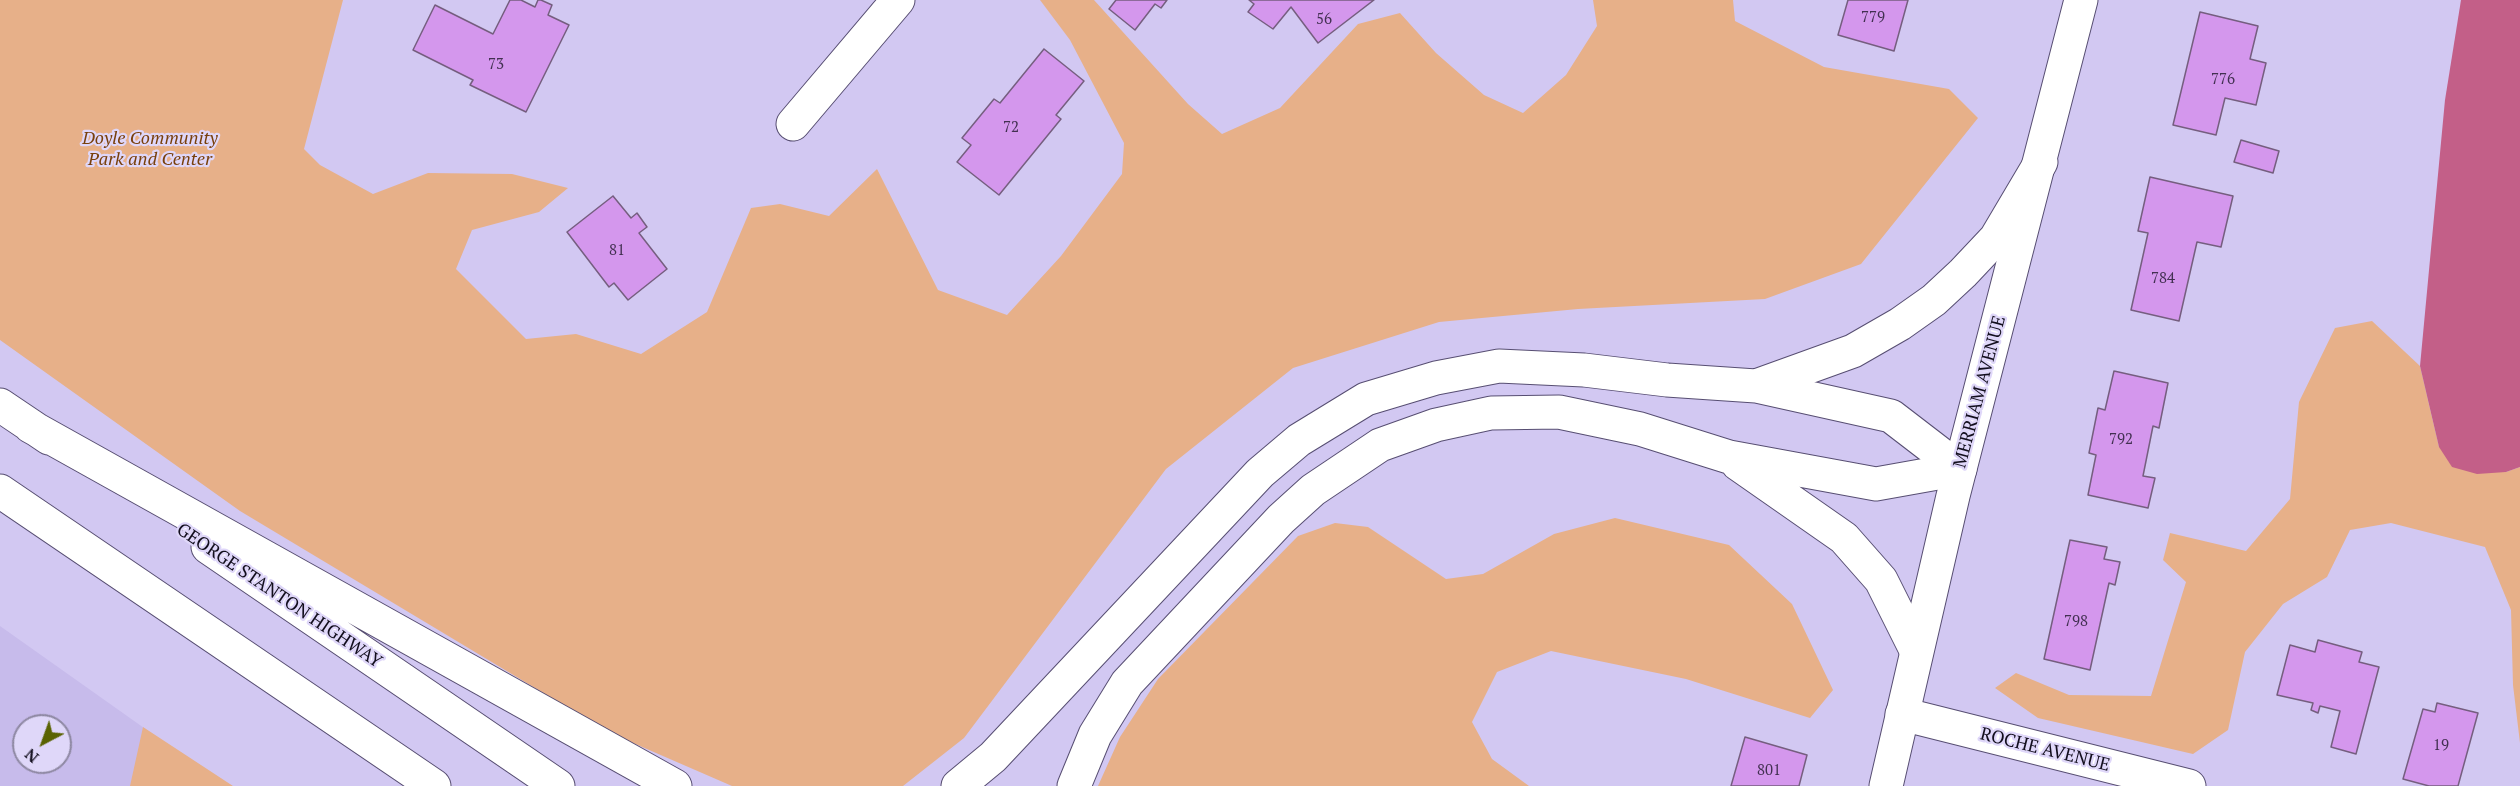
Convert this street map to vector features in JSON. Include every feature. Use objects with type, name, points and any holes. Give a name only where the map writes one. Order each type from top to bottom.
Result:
[{"type":"main road","points":[[793,124],[898,0]]},
{"type":"main road","name":"MERRIAM AVENUE","points":[[1886,786],[1960,470],[2081,0]]},
{"type":"main road","points":[[1756,386],[1852,351],[1900,324],[1934,300],[1996,238],[2041,162]]},
{"type":"main road","points":[[958,786],[993,757],[1260,473],[1299,440],[1366,399],[1436,378],[1499,366],[1584,370],[1667,380],[1756,386],[1891,416],[1960,470]]},
{"type":"main road","name":"GEORGE STANTON HIGHWAY","points":[[0,405],[558,786]]},
{"type":"main road","points":[[1074,786],[1095,735],[1127,683],[1281,519],[1313,490],[1380,445],[1436,425],[1491,413],[1559,412],[1640,429],[1729,458],[1876,484],[1960,470]]},
{"type":"main road","points":[[30,426],[675,786]]},
{"type":"main road","points":[[1729,458],[1844,538],[1881,580],[1917,650]]},
{"type":"main road","points":[[0,491],[434,786]]},
{"type":"main road","name":"ROCHE AVENUE","points":[[1902,714],[2189,786]]},
{"type":"shaded area","points":[[2461,0],[2520,0],[2520,467],[2506,472],[2477,474],[2452,467],[2439,447],[2420,366],[2445,100]]},
{"type":"shaded area","points":[[0,626],[226,786],[0,786]]},
{"type":"green space","name":"Doyle Community Park and Center","points":[[0,0],[343,0],[304,149],[320,165],[373,194],[428,173],[512,174],[568,188],[539,212],[472,230],[456,269],[526,339],[576,334],[641,354],[707,312],[751,208],[780,204],[829,216],[877,169],[938,290],[1007,315],[1061,256],[1122,174],[1124,143],[1070,40],[1040,0],[1094,0],[1188,104],[1222,134],[1280,108],[1358,24],[1400,13],[1436,53],[1484,95],[1523,113],[1566,75],[1597,26],[1593,0],[1733,0],[1735,21],[1824,67],[1949,89],[1978,118],[1861,264],[1765,299],[1578,309],[1439,322],[1293,368],[1166,469],[964,738],[903,786],[732,786],[610,733],[240,511],[0,340]]},
{"type":"green space","points":[[2372,321],[2420,366],[2439,447],[2506,472],[2520,467],[2520,743],[2513,685],[2511,610],[2485,547],[2391,523],[2350,530],[2327,577],[2283,604],[2245,652],[2228,730],[2193,754],[2038,718],[1995,688],[2016,673],[2069,695],[2151,696],[2186,582],[2163,560],[2170,533],[2246,551],[2290,499],[2299,402],[2335,328]]},
{"type":"green space","points":[[1615,518],[1729,545],[1792,604],[1833,690],[1810,718],[1686,679],[1551,651],[1497,672],[1472,722],[1492,759],[1529,786],[1098,786],[1120,737],[1158,679],[1298,536],[1335,523],[1368,527],[1446,579],[1483,574],[1554,534]]},
{"type":"green space","points":[[143,727],[233,786],[130,786]]},
{"type":"building","points":[[510,0],[521,0],[535,7],[538,0],[541,0],[552,5],[548,15],[569,25],[526,112],[470,85],[473,80],[413,50],[435,5],[493,34]]},
{"type":"building","points":[[1116,0],[1167,0],[1161,8],[1155,4],[1135,30],[1109,9]]},
{"type":"building","points":[[1249,0],[1374,0],[1318,43],[1291,7],[1273,29],[1248,12],[1254,4]]},
{"type":"building","points":[[1848,0],[1908,0],[1894,51],[1838,35]]},
{"type":"building","points":[[2200,12],[2258,26],[2250,59],[2266,63],[2256,105],[2225,98],[2216,135],[2173,125]]},
{"type":"building","points":[[1044,49],[1084,81],[1056,115],[1061,119],[999,195],[957,162],[971,145],[962,138],[994,99],[1000,103]]},
{"type":"building","points":[[2241,140],[2279,151],[2273,173],[2234,162]]},
{"type":"building","points":[[2150,177],[2233,196],[2221,247],[2197,242],[2179,321],[2131,310],[2148,233],[2138,231]]},
{"type":"building","points":[[613,196],[631,218],[637,213],[647,227],[639,233],[667,269],[628,300],[614,283],[609,287],[567,232]]},
{"type":"building","points":[[2114,371],[2168,383],[2159,428],[2153,426],[2143,476],[2155,478],[2148,508],[2088,495],[2096,455],[2089,453],[2098,408],[2105,410]]},
{"type":"building","points":[[2070,540],[2107,547],[2104,559],[2120,562],[2115,585],[2109,583],[2090,670],[2044,659]]},
{"type":"building","points":[[2318,640],[2362,652],[2359,662],[2379,667],[2356,754],[2331,747],[2340,711],[2320,706],[2318,713],[2311,710],[2313,703],[2277,695],[2290,645],[2315,652]]},
{"type":"building","points":[[2437,703],[2478,713],[2458,786],[2429,786],[2403,779],[2423,709],[2435,712]]},
{"type":"building","points":[[1745,737],[1807,755],[1799,786],[1731,786]]}]
